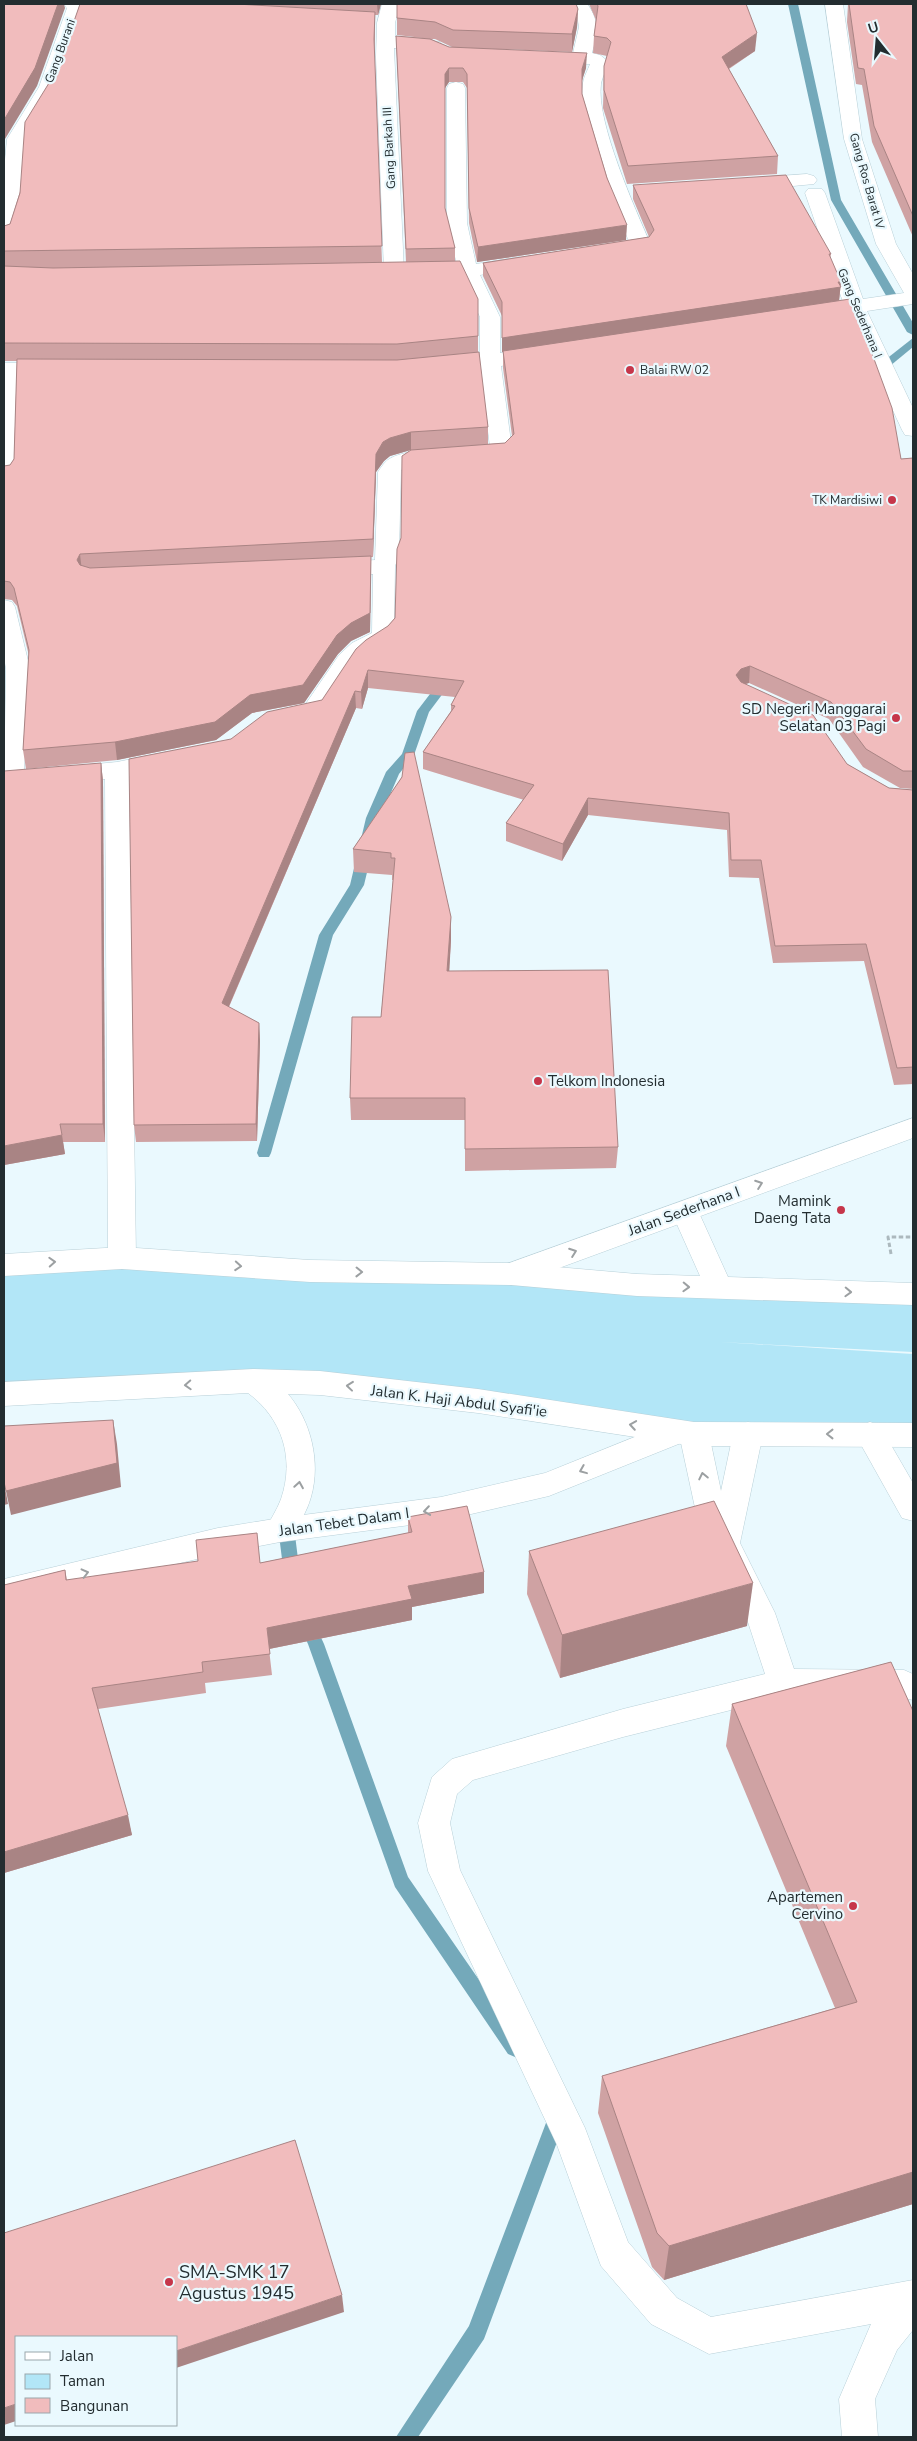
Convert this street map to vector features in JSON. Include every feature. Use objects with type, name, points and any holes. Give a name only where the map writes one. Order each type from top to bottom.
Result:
[{"type":"street","points":[[73,4],[137,8]]},
{"type":"street","name":"Gang Burani","points":[[4,238],[10,210],[16,139],[48,87],[77,4]]},
{"type":"street","name":"Gang Barkah III","points":[[391,4],[386,32],[394,272]]},
{"type":"street","points":[[519,4],[582,9],[587,15],[588,27],[581,59]]},
{"type":"street","name":"Gang Ros Barat IV","points":[[834,4],[853,139],[886,244],[913,291]]},
{"type":"street","points":[[366,22],[386,32],[435,46],[449,54]]},
{"type":"street","points":[[534,57],[594,59],[600,62],[592,83],[592,108],[618,192],[642,245],[593,252]]},
{"type":"street","points":[[269,719],[313,711],[340,671],[361,648],[379,640],[383,634],[384,566],[388,555],[389,472],[393,466],[411,459],[497,453],[501,450],[490,361],[490,317],[468,271],[457,223],[456,88]]},
{"type":"street","name":"Gang Sederhana I","points":[[737,185],[811,186],[864,305],[883,367],[913,430]]},
{"type":"street","points":[[618,192],[638,191]]},
{"type":"street","points":[[374,272],[468,271],[535,261]]},
{"type":"street","points":[[798,315],[913,298]]},
{"type":"street","points":[[425,367],[560,352]]},
{"type":"street","points":[[4,477],[6,369],[78,369]]},
{"type":"street","points":[[315,570],[384,566]]},
{"type":"street","points":[[4,607],[18,669],[8,780],[117,770],[185,756]]},
{"type":"street","points":[[117,770],[122,1258]]},
{"type":"street","name":"Jalan Sederhana I","points":[[511,1274],[913,1128]]},
{"type":"street","points":[[685,1211],[719,1288]]},
{"type":"street","points":[[4,1264],[122,1258],[310,1271],[511,1274],[637,1285],[913,1294]]},
{"type":"street","points":[[253,1381],[279,1403],[292,1423],[298,1448],[301,1469],[297,1497],[280,1530]]},
{"type":"street","name":"Jalan K. Haji Abdul Syafi'ie","points":[[4,1394],[253,1381],[320,1383],[478,1401],[686,1433],[913,1434]]},
{"type":"street","points":[[686,1433],[712,1518],[760,1613],[784,1683]]},
{"type":"street","name":"Jalan Tebet Dalam I","points":[[4,1592],[218,1541],[280,1530],[441,1509],[549,1484],[686,1433]]},
{"type":"street","points":[[725,1543],[748,1434]]},
{"type":"street","points":[[870,1434],[913,1509]]},
{"type":"street","points":[[913,1687],[904,1684],[847,1682],[784,1683],[624,1723],[462,1769],[443,1787],[434,1823],[444,1871],[573,2140],[614,2253],[664,2312],[708,2336],[913,2300]]},
{"type":"street","points":[[860,2437],[857,2400],[884,2337],[913,2300]]},
{"type":"path","points":[[888,1237],[913,1238]]},
{"type":"green space","points":[[122,1258],[913,1294],[913,1352],[720,1342],[913,1354],[913,1435],[694,1434],[253,1381],[4,1396],[4,1265]]},
{"type":"building","points":[[4,4],[58,4],[35,68],[4,120]]},
{"type":"building","points":[[80,4],[236,4],[375,12],[374,39],[382,246],[4,251],[4,226],[10,224],[20,193],[25,122],[57,70]]},
{"type":"building","points":[[397,4],[576,4],[578,9],[572,34],[453,30],[435,22],[397,18]]},
{"type":"building","points":[[597,4],[746,4],[757,33],[722,57],[778,156],[628,166],[604,90],[604,66],[611,42],[607,38],[594,36]]},
{"type":"building","points":[[849,4],[913,4],[913,216],[874,126],[864,69],[858,68]]},
{"type":"building","points":[[396,36],[430,39],[449,47],[587,53],[582,69],[582,94],[607,178],[627,225],[478,247],[469,208],[467,74],[463,68],[449,68],[445,74],[445,208],[455,248],[406,249]]},
{"type":"building","points":[[786,175],[831,254],[829,254],[841,282],[838,282],[841,287],[502,338],[502,302],[483,263],[649,237],[654,230],[633,185]]},
{"type":"building","points":[[460,261],[478,299],[478,336],[397,344],[4,343],[4,266],[53,268]]},
{"type":"building","points":[[850,299],[892,408],[901,459],[913,458],[913,771],[903,771],[866,749],[831,702],[750,666],[741,669],[736,675],[741,682],[813,715],[847,764],[889,788],[913,790],[913,1067],[897,1068],[866,944],[775,946],[761,860],[731,860],[729,813],[588,798],[563,844],[506,823],[534,785],[423,752],[455,706],[451,705],[464,681],[368,670],[361,692],[355,691],[222,1003],[259,1023],[256,1124],[134,1125],[129,759],[231,739],[267,712],[322,700],[356,649],[388,626],[395,618],[397,549],[401,538],[402,456],[411,450],[505,443],[514,434],[503,351]]},
{"type":"building","points":[[479,352],[488,427],[411,432],[383,442],[376,454],[373,539],[80,554],[77,560],[80,565],[90,568],[371,556],[370,613],[351,623],[337,635],[303,685],[250,695],[215,722],[115,742],[23,750],[29,650],[14,588],[10,582],[4,581],[4,466],[10,465],[14,459],[17,359],[397,360]]},
{"type":"building","points":[[414,752],[451,917],[447,971],[608,970],[618,1147],[465,1149],[465,1098],[350,1098],[352,1017],[381,1017],[395,858],[391,858],[391,853],[353,849],[402,777],[405,753]]},
{"type":"building","points":[[101,763],[103,1124],[60,1124],[62,1135],[4,1146],[4,771]]},
{"type":"building","points":[[113,1420],[117,1463],[6,1491],[4,1482],[4,1426]]},
{"type":"building","points":[[714,1501],[753,1583],[562,1635],[529,1551]]},
{"type":"building","points":[[467,1506],[484,1572],[408,1586],[412,1599],[267,1628],[270,1654],[202,1662],[203,1672],[92,1688],[128,1815],[4,1852],[4,1585],[65,1570],[66,1580],[198,1561],[196,1540],[257,1533],[260,1563],[412,1532],[408,1517]]},
{"type":"building","name":"Apartemen Cervino","points":[[891,1662],[913,1711],[913,2172],[669,2246],[657,2233],[602,2076],[857,2002],[732,1704]]},
{"type":"building","name":"SMA-SMK 17 Agustus 1945","points":[[295,2140],[342,2295],[178,2350],[178,2336],[15,2336],[15,2404],[4,2408],[4,2233]]},
{"type":"waterway","points":[[793,4],[836,200],[913,332]]},
{"type":"waterway","points":[[875,373],[913,341]]},
{"type":"waterway","points":[[264,1153],[326,935],[357,885],[373,818],[393,772],[408,755],[423,711],[447,680]]},
{"type":"waterway","points":[[287,1535],[292,1575]]},
{"type":"waterway","points":[[305,1621],[316,1644],[401,1881],[515,2048]]},
{"type":"waterway","points":[[406,2437],[477,2332],[558,2115]]},
{"type":"place","name":"Balai RW 02","points":[[630,370]]},
{"type":"place","name":"TK Mardisiwi","points":[[892,500]]},
{"type":"place","name":"SD Negeri Manggarai Selatan 03 Pagi","points":[[896,718]]},
{"type":"place","name":"Telkom Indonesia","points":[[538,1081]]},
{"type":"place","name":"Mamink Daeng Tata","points":[[841,1210]]},
{"type":"place","name":"Apartemen Cervino","points":[[853,1906]]},
{"type":"place","name":"SMA-SMK 17 Agustus 1945","points":[[169,2282]]}]
